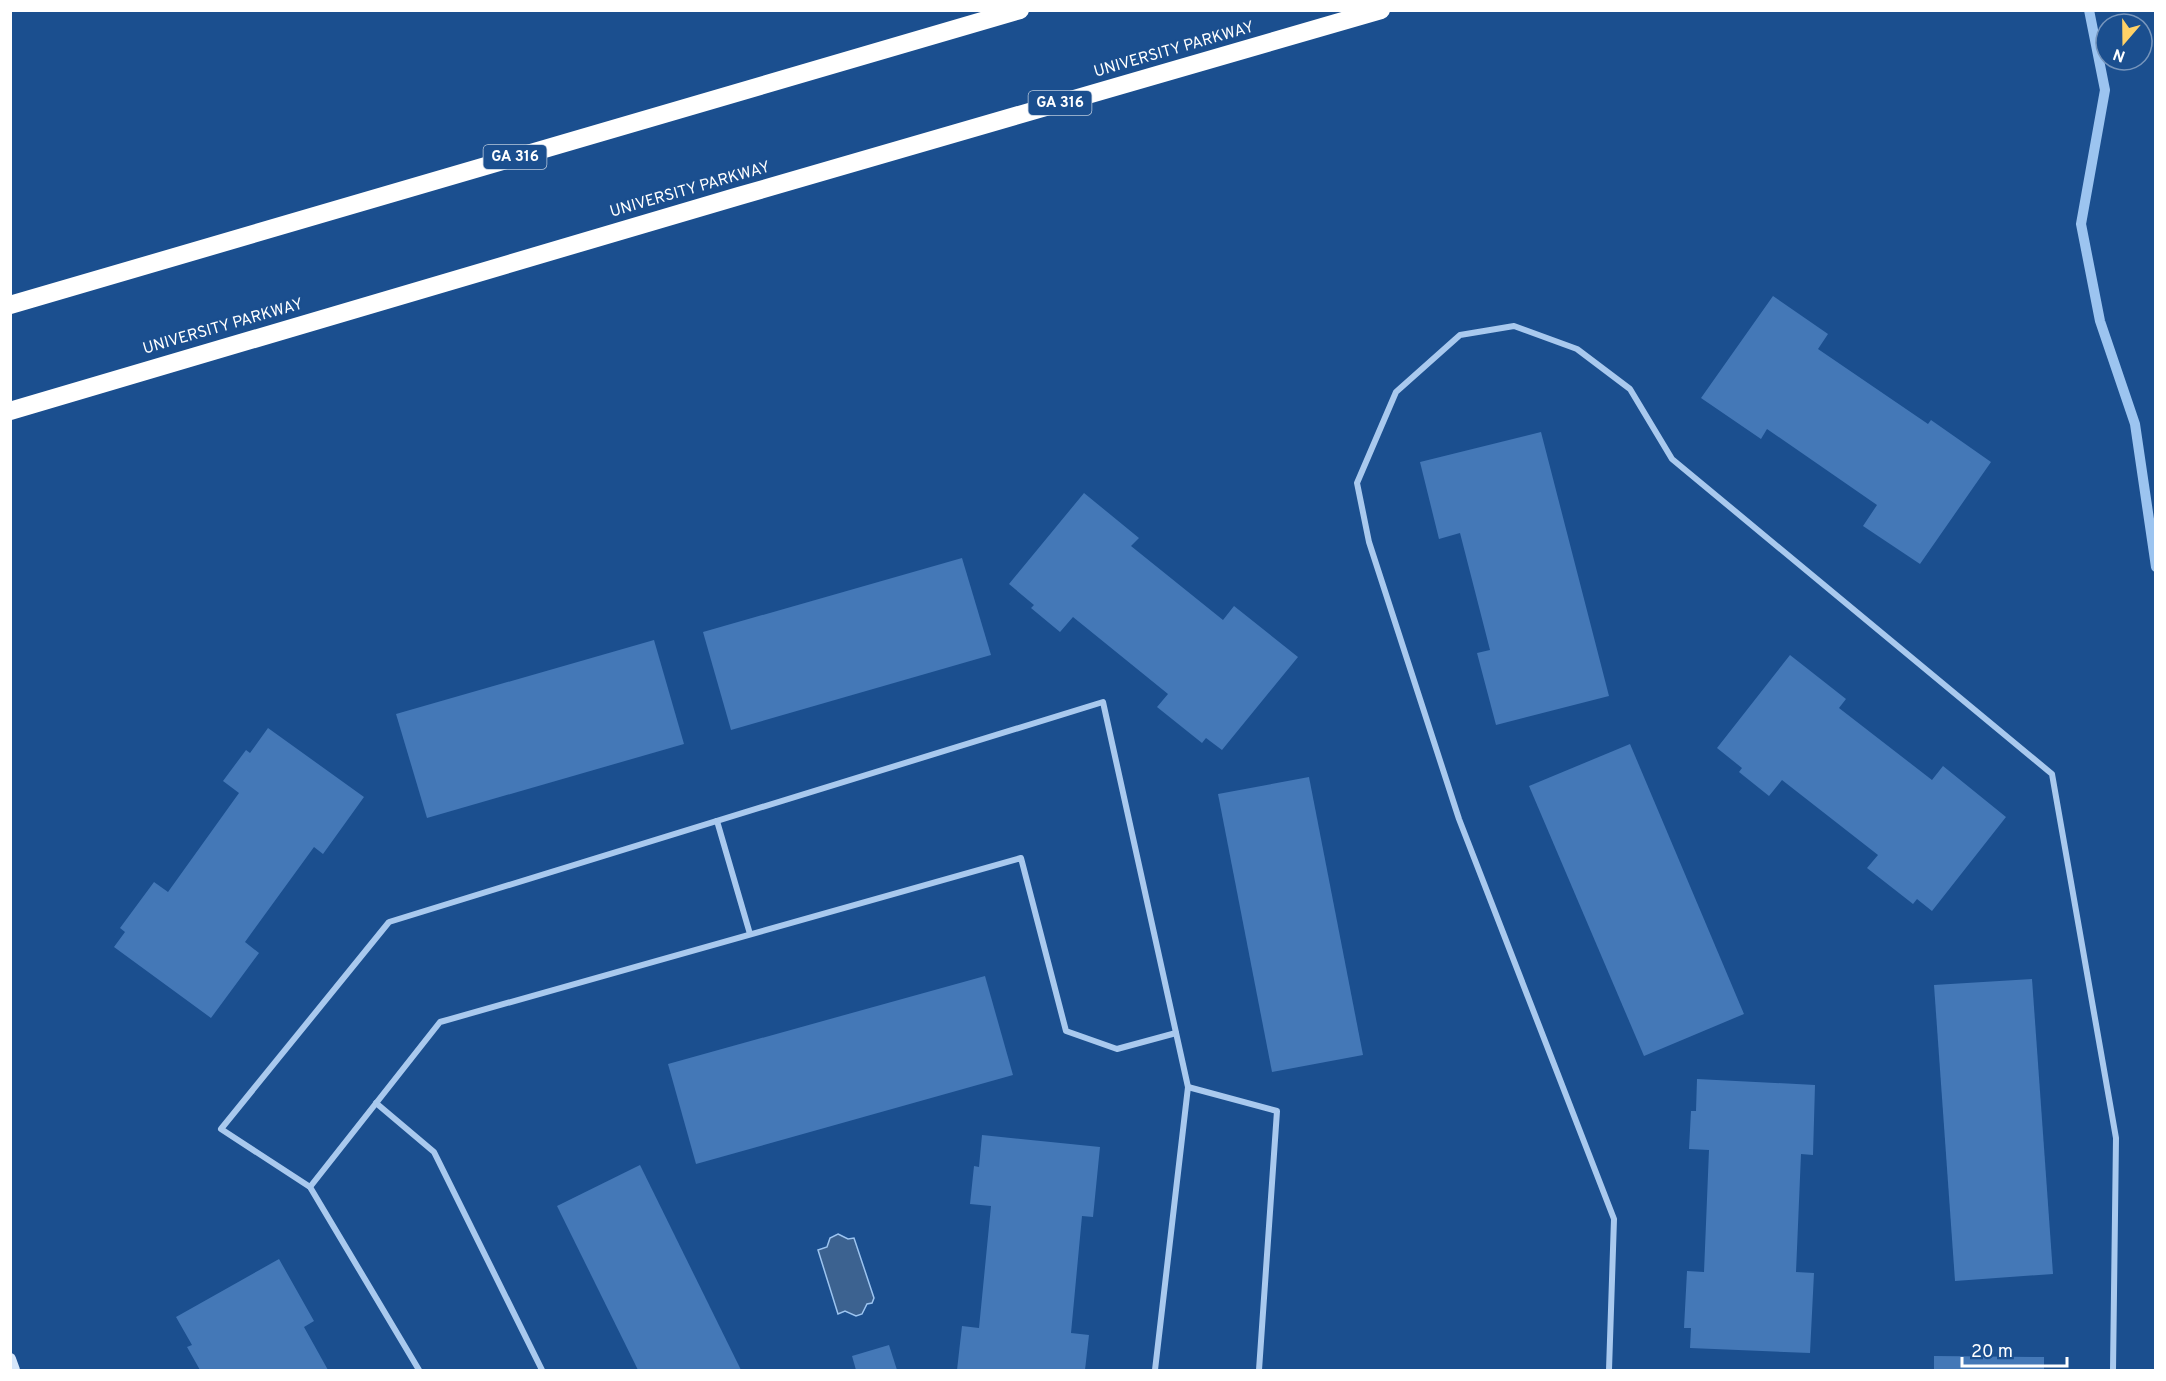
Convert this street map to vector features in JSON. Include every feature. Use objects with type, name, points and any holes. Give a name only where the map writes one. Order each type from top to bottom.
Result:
[{"type":"highway","name":"GA 316","points":[[10,305],[1020,10]]},
{"type":"highway","name":"UNIVERSITY PARKWAY","points":[[10,411],[1381,10]]},
{"type":"street","points":[[1609,1371],[1614,1219],[1460,819],[1369,542],[1357,483],[1396,392],[1460,335],[1514,326],[1577,349],[1630,389],[1672,459],[2052,774],[2116,1138],[2113,1371]]},
{"type":"street","points":[[419,1371],[310,1187],[220,1129],[389,922],[1103,702],[1188,1087],[1155,1371]]},
{"type":"street","points":[[717,821],[750,934]]},
{"type":"street","points":[[310,1187],[440,1022],[1021,858],[1066,1031],[1117,1049],[1176,1033]]},
{"type":"street","points":[[1188,1087],[1277,1111],[1259,1371]]},
{"type":"street","points":[[376,1103],[434,1152],[542,1371]]},
{"type":"street","points":[[10,1359],[14,1371]]},
{"type":"water","points":[[838,1234],[848,1239],[854,1238],[874,1298],[872,1303],[867,1304],[862,1314],[856,1316],[845,1311],[838,1314],[818,1250],[827,1247],[830,1238]]},
{"type":"building","points":[[1773,296],[1828,334],[1818,349],[1928,424],[1931,420],[1991,462],[1920,564],[1863,526],[1877,505],[1767,429],[1761,439],[1701,398]]},
{"type":"building","points":[[1541,432],[1609,696],[1496,725],[1477,653],[1490,650],[1460,533],[1439,539],[1420,462]]},
{"type":"building","points":[[1084,493],[1139,538],[1131,546],[1223,620],[1234,606],[1298,657],[1222,750],[1206,738],[1202,743],[1157,707],[1168,694],[1073,617],[1060,632],[1031,608],[1034,605],[1009,584]]},
{"type":"building","points":[[962,558],[991,655],[731,730],[703,632]]},
{"type":"building","points":[[654,640],[684,744],[427,818],[396,714]]},
{"type":"building","points":[[1790,655],[1846,699],[1839,708],[1932,780],[1943,766],[2006,817],[1932,911],[1917,899],[1913,904],[1867,868],[1878,855],[1782,780],[1769,796],[1739,772],[1742,768],[1717,748]]},
{"type":"building","points":[[268,728],[364,797],[323,854],[314,847],[245,942],[259,953],[211,1018],[114,947],[125,932],[120,928],[154,882],[168,892],[239,793],[223,781],[246,750],[250,753]]},
{"type":"building","points":[[1630,744],[1744,1014],[1644,1056],[1529,786]]},
{"type":"building","points":[[1309,777],[1363,1055],[1272,1072],[1218,794]]},
{"type":"building","points":[[985,976],[1013,1075],[696,1164],[668,1064]]},
{"type":"building","points":[[2032,979],[2053,1274],[1955,1281],[1934,985]]},
{"type":"building","points":[[1697,1079],[1815,1085],[1813,1155],[1801,1154],[1796,1272],[1814,1273],[1810,1353],[1690,1348],[1691,1328],[1684,1328],[1687,1271],[1704,1272],[1709,1150],[1689,1149],[1691,1111],[1696,1111]]},
{"type":"building","points":[[982,1135],[1100,1147],[1093,1217],[1082,1216],[1071,1333],[1089,1335],[1085,1370],[957,1370],[962,1326],[979,1328],[991,1206],[970,1204],[974,1166],[979,1167]]},
{"type":"building","points":[[640,1165],[741,1370],[638,1370],[557,1206]]},
{"type":"building","points":[[279,1259],[314,1321],[304,1327],[328,1370],[200,1370],[187,1347],[192,1345],[176,1317]]},
{"type":"building","points":[[889,1345],[897,1370],[856,1370],[852,1356]]},
{"type":"building","points":[[1934,1356],[2044,1357],[2044,1370],[1934,1370]]},
{"type":"waterway","points":[[2089,10],[2105,90],[2081,224],[2100,321],[2135,424],[2156,567]]}]
